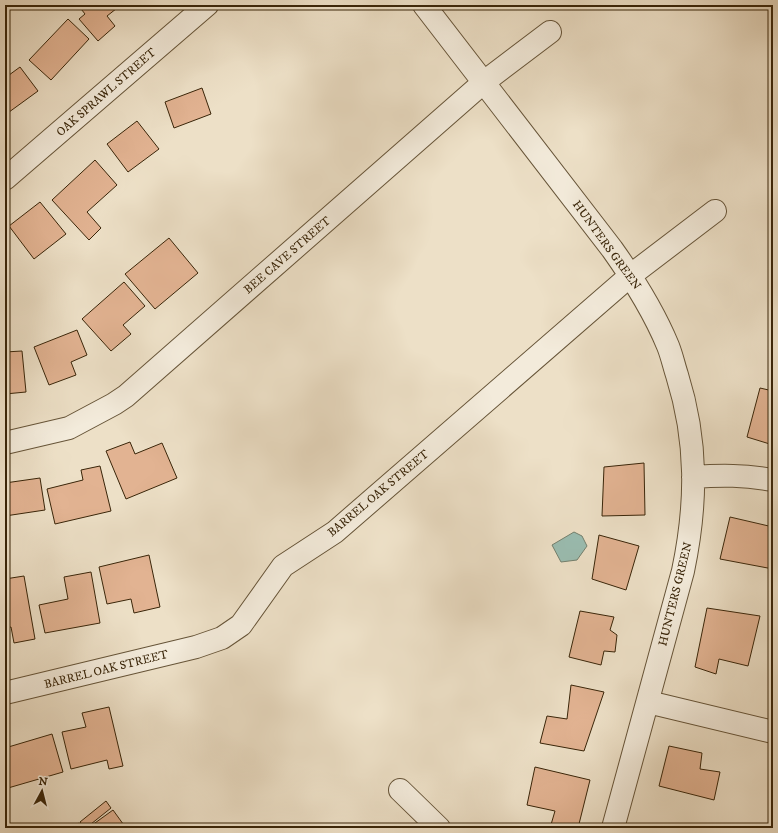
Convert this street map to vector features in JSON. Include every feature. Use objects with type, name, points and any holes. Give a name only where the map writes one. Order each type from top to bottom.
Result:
[{"type":"street","name":"OAK SPRAWL STREET","points":[[5,179],[207,5]]},
{"type":"street","name":"HUNTERS GREEN","points":[[424,5],[608,242],[631,275],[653,313],[671,355],[690,425],[693,507],[688,546],[683,571],[613,828]]},
{"type":"street","name":"BEE CAVE STREET","points":[[5,443],[69,428],[126,396],[484,82],[550,32]]},
{"type":"street","name":"BARREL OAK STREET","points":[[5,693],[196,647],[222,638],[241,625],[283,566],[335,532],[631,275],[715,211]]},
{"type":"street","points":[[693,477],[724,474],[773,480]]},
{"type":"street","points":[[648,702],[773,732]]},
{"type":"street","points":[[400,790],[439,828]]},
{"type":"water","points":[[574,532],[582,536],[587,546],[577,560],[561,562],[552,545]]},
{"type":"building","points":[[78,5],[121,5],[107,16],[115,26],[98,41],[79,19],[85,14]]},
{"type":"building","points":[[68,19],[89,39],[51,80],[29,60]]},
{"type":"building","points":[[20,67],[38,91],[5,115],[5,78]]},
{"type":"building","points":[[202,88],[211,114],[174,128],[165,102]]},
{"type":"building","points":[[137,121],[159,149],[128,172],[107,144]]},
{"type":"building","points":[[95,160],[117,185],[87,212],[101,228],[89,240],[52,200]]},
{"type":"building","points":[[40,202],[66,234],[34,259],[9,226]]},
{"type":"building","points":[[169,238],[198,273],[155,309],[125,274]]},
{"type":"building","points":[[124,282],[145,306],[123,325],[131,334],[111,351],[82,319]]},
{"type":"building","points":[[77,330],[87,355],[71,362],[76,375],[49,385],[34,347]]},
{"type":"building","points":[[22,351],[26,392],[5,394],[5,352]]},
{"type":"building","points":[[760,388],[773,391],[773,445],[747,437]]},
{"type":"building","points":[[130,442],[135,454],[162,443],[177,478],[126,499],[106,451]]},
{"type":"building","points":[[644,463],[645,515],[602,516],[604,467]]},
{"type":"building","points":[[100,466],[111,511],[55,524],[47,489],[83,480],[81,470]]},
{"type":"building","points":[[40,478],[45,510],[5,516],[5,483]]},
{"type":"building","points":[[730,517],[773,527],[773,569],[720,559]]},
{"type":"building","points":[[599,535],[639,546],[626,590],[592,579]]},
{"type":"building","points":[[149,555],[160,607],[134,613],[131,599],[107,604],[99,567]]},
{"type":"building","points":[[91,572],[100,623],[45,633],[39,605],[68,599],[64,577]]},
{"type":"building","points":[[24,576],[35,639],[14,643],[11,627],[5,628],[5,579]]},
{"type":"building","points":[[707,608],[760,616],[748,666],[719,659],[716,674],[695,667]]},
{"type":"building","points":[[580,611],[614,617],[610,630],[617,635],[615,652],[604,651],[601,665],[569,657]]},
{"type":"building","points":[[571,685],[604,692],[584,751],[540,743],[547,716],[567,719]]},
{"type":"building","points":[[109,707],[123,766],[109,769],[107,760],[71,769],[62,732],[86,727],[82,713]]},
{"type":"building","points":[[52,734],[63,772],[8,788],[5,777],[5,748]]},
{"type":"building","points":[[669,746],[702,753],[700,769],[720,772],[714,800],[659,786]]},
{"type":"building","points":[[535,767],[590,780],[578,828],[550,828],[555,811],[527,805]]},
{"type":"building","points":[[106,801],[111,808],[84,828],[80,822]]},
{"type":"building","points":[[113,810],[126,828],[88,828]]},
{"type":"building","points":[[79,823],[82,828],[72,828]]}]
